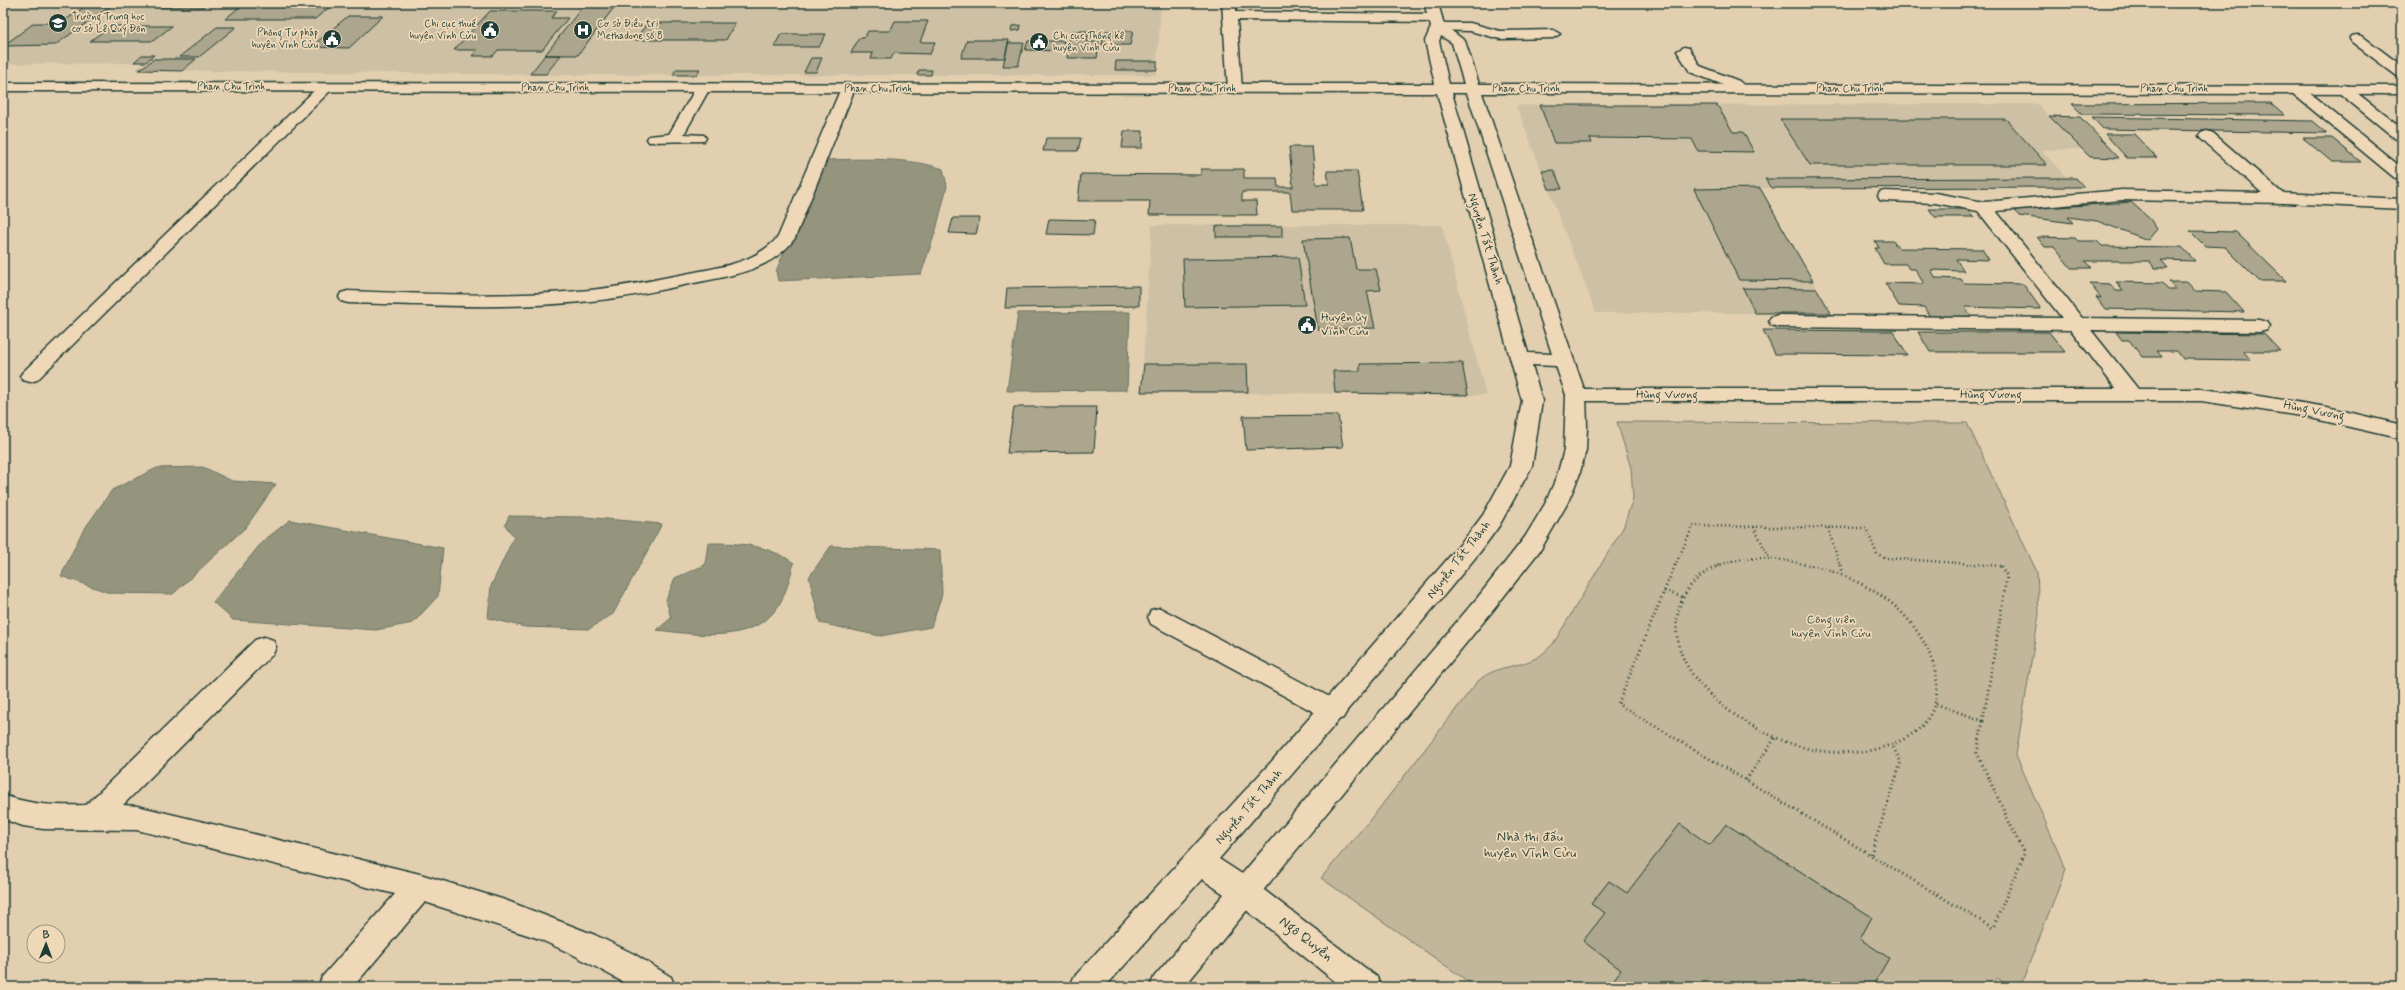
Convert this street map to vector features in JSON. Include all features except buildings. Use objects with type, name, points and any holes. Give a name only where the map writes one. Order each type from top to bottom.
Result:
[{"type":"main road","name":"Nguyễn Tất Thành","points":[[1085,987],[1200,862],[1334,711],[1472,546],[1491,520],[1521,466],[1532,401],[1522,359],[1476,211],[1443,89],[1432,41],[1437,23],[1431,3]]},
{"type":"main road","points":[[1235,89],[1230,10],[1437,23],[1470,27],[1500,34],[1553,34]]},
{"type":"main road","points":[[1165,987],[1486,604],[1537,536],[1556,504],[1568,476],[1575,450],[1578,427],[1576,395],[1458,41],[1437,23]]},
{"type":"main road","points":[[2357,39],[2402,72]]},
{"type":"main road","points":[[1684,51],[1695,69],[1734,84],[1741,89]]},
{"type":"main road","name":"Phan Chu Trinh","points":[[3,87],[2402,90]]},
{"type":"main road","points":[[30,376],[325,88]]},
{"type":"main road","points":[[674,138],[703,88]]},
{"type":"main road","points":[[348,297],[480,301],[590,296],[630,291],[686,279],[766,258],[779,248],[786,238],[848,88]]},
{"type":"main road","points":[[2298,90],[2402,176]]},
{"type":"main road","points":[[2343,90],[2402,136]]},
{"type":"main road","points":[[2207,136],[2278,198]]},
{"type":"main road","points":[[655,138],[698,138]]},
{"type":"main road","points":[[1886,196],[1935,198],[1984,207],[2122,195],[2278,198],[2402,204]]},
{"type":"main road","points":[[1984,207],[2132,395]]},
{"type":"main road","points":[[1778,321],[2260,326]]},
{"type":"main road","points":[[1522,359],[1564,360]]},
{"type":"main road","name":"Hùng Vương","points":[[1576,395],[2201,395],[2286,405],[2365,422],[2402,432]]},
{"type":"main road","points":[[1160,617],[1334,711]]},
{"type":"main road","points":[[94,816],[264,647]]},
{"type":"main road","points":[[3,807],[29,816],[67,818],[94,816],[137,818],[420,887],[518,917],[568,936],[629,967],[660,987]]},
{"type":"main road","name":"Ngô Quyền","points":[[1200,862],[1245,892],[1366,987]]},
{"type":"main road","points":[[333,987],[420,887]]},
{"type":"path","points":[[1693,526],[1754,527],[1866,528],[1877,554],[1888,558],[2000,565],[2007,576],[1977,753],[2024,854],[1993,928],[1618,704],[1664,591],[1693,526]]},
{"type":"path","points":[[1754,527],[1769,558]]},
{"type":"path","points":[[1828,528],[1838,554],[1842,574]]},
{"type":"path","points":[[1769,558],[1818,566],[1842,574],[1877,593],[1901,613],[1927,646],[1938,676],[1936,704],[1927,721],[1912,735],[1892,745],[1866,751],[1837,752],[1806,748],[1775,738],[1737,718],[1707,692],[1686,664],[1675,636],[1676,609],[1687,587],[1708,570],[1736,560],[1769,558]]},
{"type":"path","points":[[1664,591],[1682,597]]},
{"type":"path","points":[[1936,704],[1983,721]]},
{"type":"path","points":[[1746,780],[1775,738]]},
{"type":"path","points":[[1871,854],[1901,762],[1892,745]]},
{"type":"shaded area","points":[[3,3],[1017,3],[1016,7],[1161,7],[1156,75],[569,75],[135,70],[144,63],[3,64]]},
{"type":"shaded area","points":[[2037,104],[2082,149],[2041,150],[2067,178],[2076,178],[2084,187],[1760,188],[1831,313],[1596,313],[1516,105]]},
{"type":"shaded area","points":[[869,159],[916,162],[943,169],[947,186],[936,230],[921,274],[778,281],[776,271],[785,250],[793,238],[824,160]]},
{"type":"shaded area","name":"Huyện ủy Vĩnh Cửu","points":[[1152,225],[1442,225],[1486,395],[1141,392]]},
{"type":"shaded area","points":[[1130,312],[1127,390],[1007,391],[1018,313]]},
{"type":"shaded area","points":[[203,467],[232,481],[276,484],[246,527],[173,594],[110,593],[61,576],[81,534],[112,490],[157,468]]},
{"type":"shaded area","points":[[509,516],[585,517],[662,524],[613,614],[589,629],[525,627],[488,618],[491,586],[514,537],[505,525]]},
{"type":"shaded area","points":[[290,520],[443,548],[438,596],[413,623],[376,630],[233,620],[213,602],[263,541]]},
{"type":"shaded area","points":[[708,543],[742,544],[763,548],[794,563],[779,605],[770,616],[758,625],[731,633],[716,635],[657,630],[671,618],[666,600],[675,578],[705,565]]},
{"type":"shaded area","points":[[831,546],[940,550],[942,594],[931,627],[880,636],[820,623],[809,577]]},
{"type":"green space","name":"Công viên huyện Vĩnh Cửu","points":[[1617,422],[1967,423],[2037,572],[2039,614],[2016,755],[2066,869],[2020,987],[2011,987],[1997,978],[1992,987],[1476,987],[1321,878],[1378,810],[1477,682],[1484,676],[1499,669],[1521,664],[1539,657],[1553,644],[1623,528],[1633,498],[1631,468]]},
{"type":"place","name":"Trường Trung học cơ sở Lê Quý Đôn","points":[[58,23]]},
{"type":"place","name":"Chi cục thuế huyện Vĩnh Cửu","points":[[490,30]]},
{"type":"place","name":"Cơ sở Điều trị Methadone số 8","points":[[583,30]]},
{"type":"place","name":"Phòng Tư pháp huyện Vĩnh Cửu","points":[[332,39]]},
{"type":"place","name":"Chi cục Thống kê huyện Vĩnh Cửu","points":[[1039,42]]},
{"type":"place","name":"Huyện ủy Vĩnh Cửu","points":[[1307,325]]},
{"type":"park label","name":"Nhà thi đấu huyện Vĩnh Cửu","points":[[1530,846]]}]
